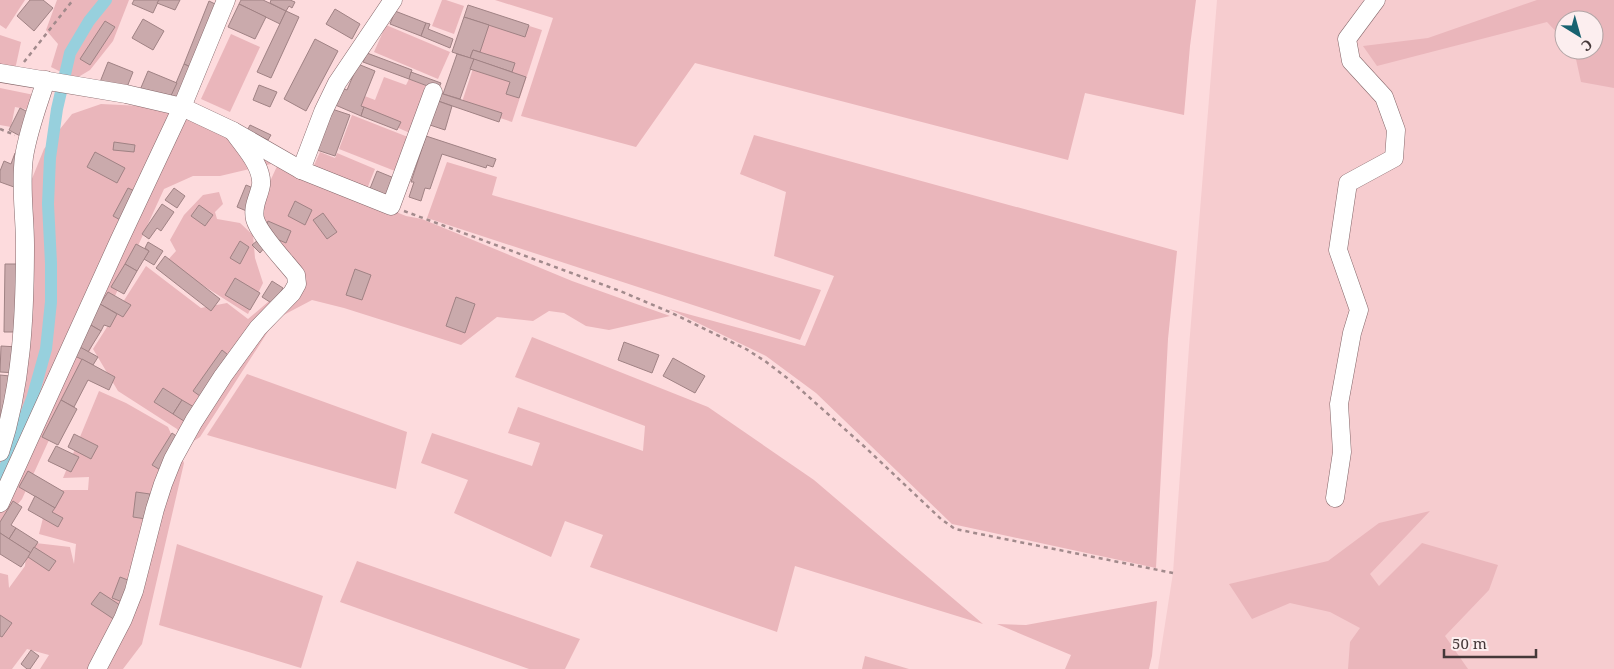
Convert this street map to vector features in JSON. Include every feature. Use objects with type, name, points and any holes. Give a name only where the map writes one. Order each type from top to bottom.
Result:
[{"type":"lane","points":[[0,503],[182,107],[226,0]]},
{"type":"lane","points":[[302,170],[323,112],[337,83],[393,0]]},
{"type":"lane","points":[[1335,498],[1342,452],[1339,404],[1352,333],[1359,310],[1338,250],[1348,183],[1394,158],[1396,130],[1384,97],[1351,61],[1347,39],[1376,0]]},
{"type":"lane","points":[[7,74],[126,94],[182,107],[233,131],[302,170],[391,206],[433,92]]},
{"type":"lane","points":[[0,452],[13,404],[22,341],[25,244],[24,158],[48,80]]},
{"type":"lane","points":[[97,669],[123,619],[134,591],[158,501],[173,458],[222,376],[258,328],[292,293],[297,284],[296,275],[261,231],[255,219],[254,205],[261,186],[261,174],[233,131]]},
{"type":"path","points":[[7,74],[73,0]]},
{"type":"path","points":[[391,206],[620,292],[672,313],[746,349],[791,381],[941,519],[955,529],[1173,573]]},
{"type":"shaded area","points":[[0,0],[25,0],[6,29],[0,25]]},
{"type":"shaded area","points":[[57,0],[129,0],[113,41],[90,70],[75,79],[51,67],[58,44],[46,30]]},
{"type":"shaded area","points":[[442,0],[464,6],[454,34],[432,26]]},
{"type":"shaded area","points":[[495,0],[1196,0],[1184,115],[1085,93],[1068,160],[695,63],[636,147],[521,116],[553,18]]},
{"type":"shaded area","points":[[1217,0],[1614,0],[1614,669],[1158,669],[1173,573]]},
{"type":"shaded area","points":[[1537,0],[1614,0],[1614,88],[1581,82],[1576,60],[1604,60],[1604,10],[1554,10],[1554,29],[1547,22],[1377,66],[1363,46],[1428,38]]},
{"type":"shaded area","points":[[491,14],[542,30],[512,122],[461,105]]},
{"type":"shaded area","points":[[386,25],[450,52],[438,79],[374,52]]},
{"type":"shaded area","points":[[231,34],[260,47],[230,112],[201,99]]},
{"type":"shaded area","points":[[0,35],[21,42],[14,74],[0,71]]},
{"type":"shaded area","points":[[384,77],[406,85],[409,79],[438,90],[419,137],[355,109],[362,95],[375,100]]},
{"type":"shaded area","points":[[0,88],[44,97],[40,112],[15,107],[11,127],[0,125]]},
{"type":"shaded area","points":[[101,104],[183,108],[298,172],[406,216],[422,219],[572,281],[670,316],[609,330],[586,326],[564,313],[549,311],[533,321],[497,317],[461,345],[344,308],[312,300],[276,319],[200,437],[186,446],[177,429],[118,391],[93,349],[146,266],[201,308],[227,303],[248,319],[296,278],[253,218],[279,162],[220,176],[193,176],[164,189],[22,499],[0,526],[0,460],[12,429],[25,196],[44,149],[72,114]]},
{"type":"shaded area","points":[[352,115],[413,139],[400,173],[339,149]]},
{"type":"shaded area","points":[[754,135],[1177,251],[1168,339],[1156,568],[952,524],[816,393],[766,356],[669,309],[805,346],[834,276],[774,256],[786,192],[740,174]]},
{"type":"shaded area","points":[[320,152],[335,158],[337,153],[375,169],[365,194],[311,172]]},
{"type":"shaded area","points":[[447,162],[497,177],[492,195],[821,290],[800,340],[427,218]]},
{"type":"shaded area","points":[[219,192],[223,204],[215,212],[217,219],[240,223],[253,235],[255,258],[263,283],[248,314],[166,262],[176,251],[170,240],[184,215],[203,195]]},
{"type":"shaded area","points":[[532,337],[708,407],[814,480],[983,624],[795,566],[777,632],[590,567],[603,535],[565,521],[551,557],[454,513],[468,480],[421,463],[432,433],[532,466],[540,443],[508,433],[518,407],[643,451],[645,426],[515,377]]},
{"type":"shaded area","points":[[247,374],[407,432],[396,489],[207,435]]},
{"type":"shaded area","points":[[99,391],[126,403],[168,427],[184,463],[142,644],[123,669],[40,669],[49,655],[27,649],[12,669],[0,669],[0,573],[8,575],[9,588],[25,566],[27,542],[70,547],[74,564],[76,544],[39,534],[50,490],[88,490],[89,477],[63,478]]},
{"type":"shaded area","points":[[1430,511],[1370,574],[1379,586],[1422,543],[1498,565],[1489,590],[1445,636],[1468,669],[1348,669],[1350,642],[1360,628],[1330,612],[1290,603],[1252,619],[1229,584],[1328,561],[1379,523]]},
{"type":"shaded area","points":[[177,544],[323,596],[301,668],[159,625]]},
{"type":"shaded area","points":[[357,561],[580,639],[565,669],[529,669],[340,602]]},
{"type":"shaded area","points":[[1157,601],[1149,669],[1065,669],[1071,655],[997,624],[1026,625]]},
{"type":"shaded area","points":[[865,656],[909,669],[862,669]]},
{"type":"building","points":[[30,0],[43,0],[53,8],[34,31],[17,16]]},
{"type":"building","points":[[134,0],[159,0],[153,13],[132,4]]},
{"type":"building","points":[[159,0],[180,0],[175,10],[157,3]]},
{"type":"building","points":[[241,0],[263,0],[286,11],[280,24],[239,4]]},
{"type":"building","points":[[271,0],[290,0],[295,2],[292,8],[289,6],[286,11],[270,3]]},
{"type":"building","points":[[209,1],[221,7],[195,69],[184,64]]},
{"type":"building","points":[[239,4],[266,17],[255,39],[228,27]]},
{"type":"building","points":[[468,5],[529,25],[525,37],[464,17]]},
{"type":"building","points":[[335,9],[360,24],[352,39],[326,24]]},
{"type":"building","points":[[286,11],[299,17],[271,78],[257,72]]},
{"type":"building","points":[[395,11],[426,23],[421,36],[390,24]]},
{"type":"building","points":[[464,17],[489,25],[480,52],[473,50],[470,58],[452,52]]},
{"type":"building","points":[[143,19],[164,31],[153,50],[132,38]]},
{"type":"building","points":[[105,21],[115,27],[90,65],[80,59]]},
{"type":"building","points":[[426,23],[430,24],[428,29],[453,39],[450,48],[421,36]]},
{"type":"building","points":[[315,39],[338,51],[306,111],[284,99]]},
{"type":"building","points":[[473,50],[515,63],[512,72],[470,58]]},
{"type":"building","points":[[367,53],[412,70],[409,79],[363,62]]},
{"type":"building","points":[[457,54],[474,59],[460,99],[443,94]]},
{"type":"building","points":[[474,59],[526,77],[519,98],[506,94],[510,82],[470,69]]},
{"type":"building","points":[[108,62],[133,72],[125,92],[100,82]]},
{"type":"building","points":[[184,64],[195,69],[179,107],[168,102]]},
{"type":"building","points":[[358,64],[375,71],[361,106],[364,107],[361,116],[333,104],[340,87],[347,90]]},
{"type":"building","points":[[148,71],[177,83],[168,102],[140,90]]},
{"type":"building","points":[[411,72],[441,83],[438,90],[409,79]]},
{"type":"building","points":[[259,85],[277,92],[270,107],[253,100]]},
{"type":"building","points":[[440,93],[502,113],[499,122],[438,101]]},
{"type":"building","points":[[438,101],[452,106],[445,130],[430,125]]},
{"type":"building","points":[[364,107],[401,122],[397,130],[361,116]]},
{"type":"building","points":[[20,108],[34,115],[22,137],[9,130]]},
{"type":"building","points":[[332,109],[350,115],[335,156],[317,150]]},
{"type":"building","points":[[250,125],[271,135],[268,140],[247,131]]},
{"type":"building","points":[[426,136],[496,159],[493,167],[487,165],[486,168],[442,154],[430,189],[425,188],[421,201],[409,197],[414,182],[411,182]]},
{"type":"building","points":[[114,142],[135,145],[134,152],[113,150]]},
{"type":"building","points":[[95,152],[125,168],[117,183],[87,167]]},
{"type":"building","points":[[15,153],[22,156],[14,187],[0,182],[0,171],[4,161],[11,164]]},
{"type":"building","points":[[377,171],[399,180],[390,205],[367,196]]},
{"type":"building","points":[[246,185],[258,190],[249,212],[237,207]]},
{"type":"building","points":[[128,188],[139,193],[124,222],[113,216]]},
{"type":"building","points":[[174,188],[185,196],[177,208],[165,200]]},
{"type":"building","points":[[295,201],[312,210],[305,225],[288,216]]},
{"type":"building","points":[[162,204],[174,212],[161,231],[157,228],[149,239],[142,234]]},
{"type":"building","points":[[199,205],[213,215],[205,226],[191,216]]},
{"type":"building","points":[[323,213],[337,232],[327,239],[313,220]]},
{"type":"building","points":[[268,221],[291,231],[286,243],[272,237],[265,228]]},
{"type":"building","points":[[258,240],[265,247],[260,253],[252,245]]},
{"type":"building","points":[[240,241],[249,247],[240,264],[230,258]]},
{"type":"building","points":[[148,242],[163,251],[154,265],[144,259],[149,251],[145,248]]},
{"type":"building","points":[[136,244],[149,251],[137,271],[125,264]]},
{"type":"building","points":[[165,256],[220,299],[211,311],[156,268]]},
{"type":"building","points":[[5,264],[20,264],[19,332],[4,332]]},
{"type":"building","points":[[125,264],[137,271],[124,294],[111,287]]},
{"type":"building","points":[[355,269],[371,275],[362,300],[346,295]]},
{"type":"building","points":[[235,278],[260,293],[250,310],[225,295]]},
{"type":"building","points":[[272,281],[283,288],[273,304],[262,297]]},
{"type":"building","points":[[108,292],[131,305],[123,317],[100,304]]},
{"type":"building","points":[[456,297],[475,304],[465,333],[446,326]]},
{"type":"building","points":[[100,304],[117,314],[110,327],[104,325],[101,331],[89,324]]},
{"type":"building","points":[[89,324],[101,331],[88,352],[77,346]]},
{"type":"building","points":[[624,342],[659,355],[652,373],[618,360]]},
{"type":"building","points":[[1,346],[18,347],[17,373],[0,372]]},
{"type":"building","points":[[80,347],[98,357],[93,365],[75,356]]},
{"type":"building","points":[[222,350],[233,359],[204,399],[193,391]]},
{"type":"building","points":[[673,358],[705,376],[695,393],[663,376]]},
{"type":"building","points":[[82,359],[115,377],[109,390],[88,380],[74,407],[61,400]]},
{"type":"building","points":[[0,375],[10,376],[0,427]]},
{"type":"building","points":[[163,388],[182,400],[173,414],[154,402]]},
{"type":"building","points":[[61,400],[77,409],[58,445],[42,437]]},
{"type":"building","points":[[182,400],[199,410],[190,425],[173,414]]},
{"type":"building","points":[[172,433],[182,440],[162,471],[152,465]]},
{"type":"building","points":[[74,434],[98,446],[91,459],[68,447]]},
{"type":"building","points":[[56,446],[79,457],[71,472],[48,461]]},
{"type":"building","points":[[28,471],[64,492],[55,508],[19,487]]},
{"type":"building","points":[[136,492],[150,494],[146,519],[133,517]]},
{"type":"building","points":[[35,496],[55,508],[52,512],[63,518],[58,527],[28,510]]},
{"type":"building","points":[[13,501],[22,507],[11,525],[16,528],[9,539],[0,533],[0,522]]},
{"type":"building","points":[[16,528],[38,542],[31,553],[9,539]]},
{"type":"building","points":[[0,533],[31,553],[21,567],[0,554]]},
{"type":"building","points":[[34,547],[56,561],[49,571],[28,557]]},
{"type":"building","points":[[120,577],[133,582],[125,603],[112,598]]},
{"type":"building","points":[[100,592],[123,607],[115,620],[91,604]]},
{"type":"building","points":[[0,615],[12,623],[2,637],[0,636]]},
{"type":"building","points":[[31,650],[39,656],[30,669],[27,669],[21,664]]},
{"type":"waterway","points":[[0,480],[32,399],[46,349],[51,302],[48,204],[50,158],[57,109],[70,53],[89,21],[106,0]]}]
